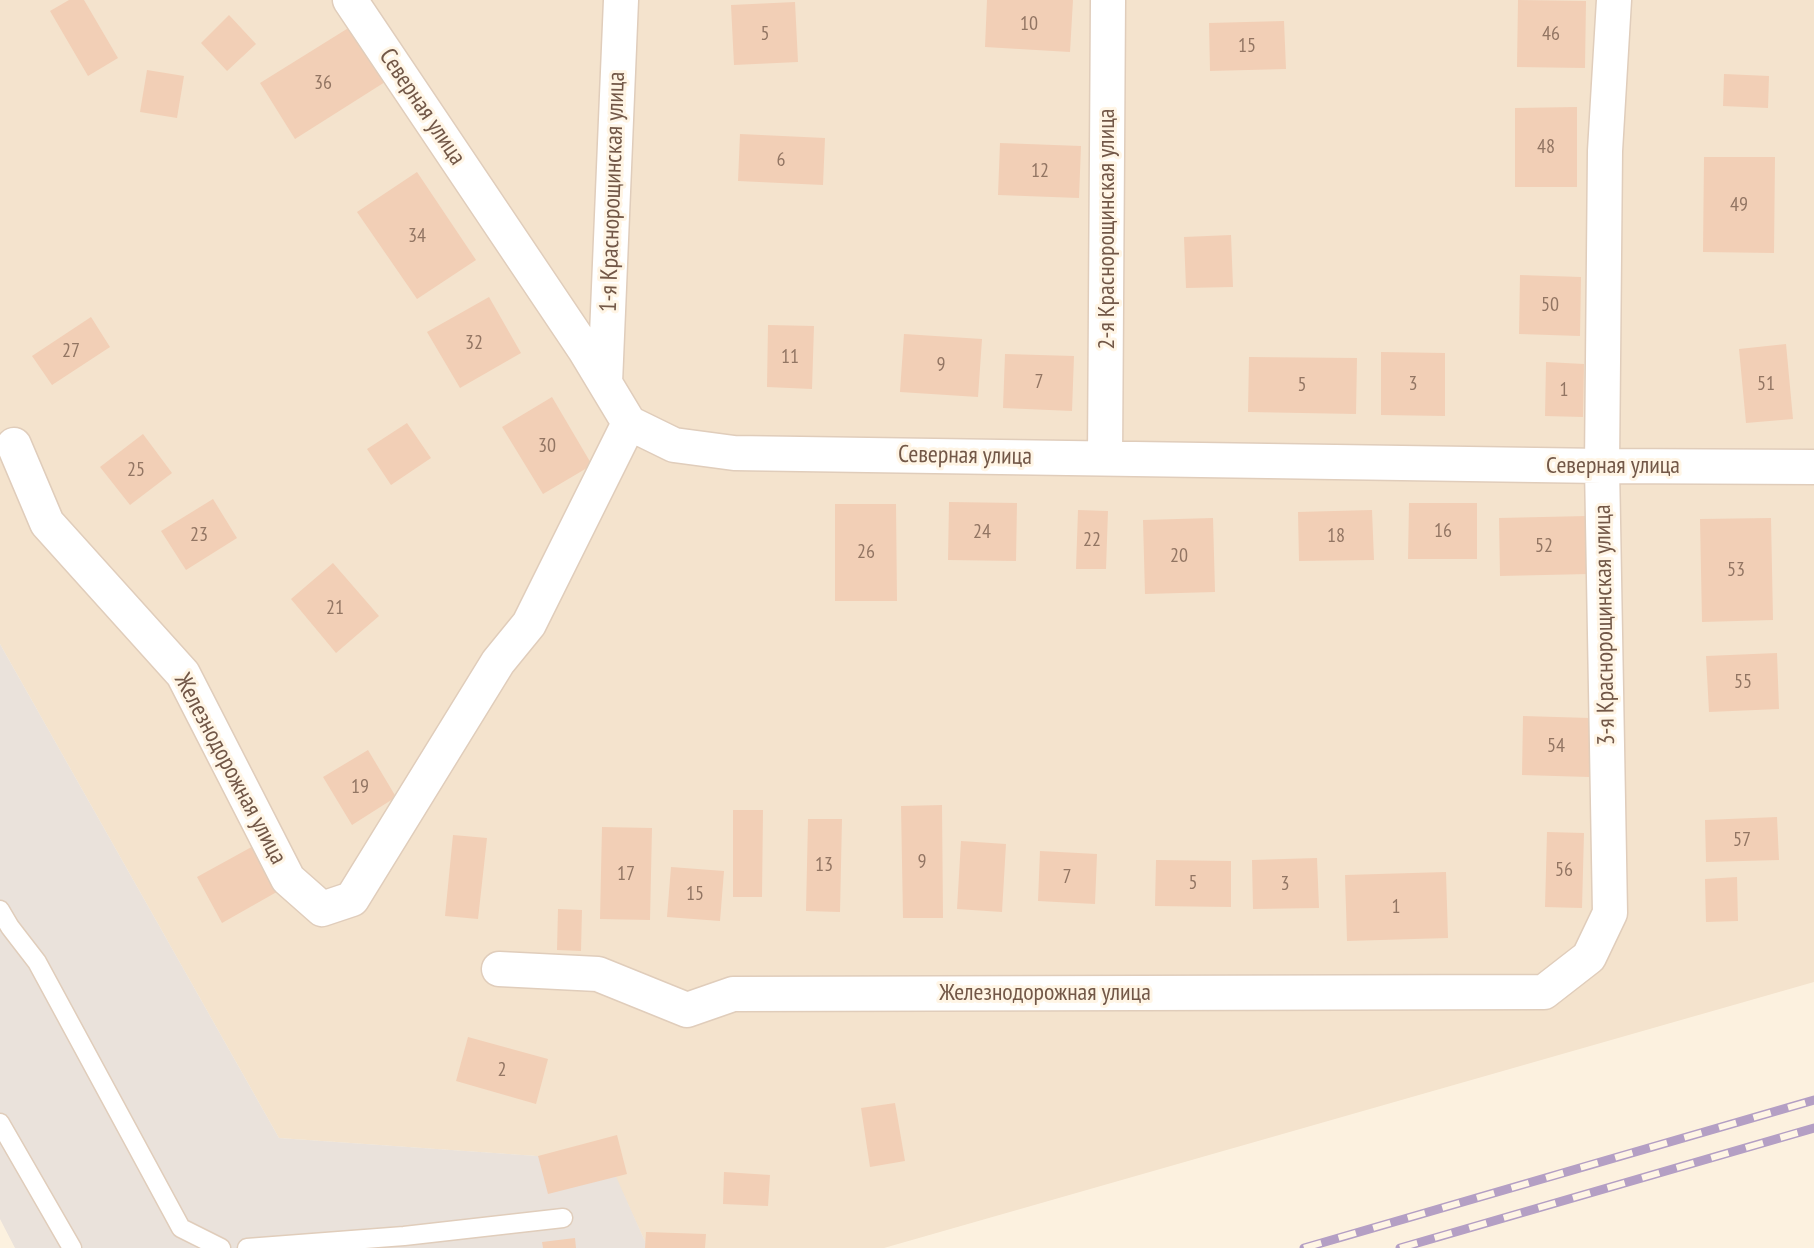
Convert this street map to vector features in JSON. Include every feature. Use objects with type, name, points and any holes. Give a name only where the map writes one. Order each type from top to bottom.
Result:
[{"type":"street","name":"Северная улица","points":[[350,0],[585,350],[629,423],[674,445],[734,453],[1814,467]]},
{"type":"street","name":"1-я Краснорощинская улица","points":[[605,383],[621,0]]},
{"type":"street","name":"2-я Краснорощинская улица","points":[[1105,458],[1108,0]]},
{"type":"street","name":"3-я Краснорощинская улица","points":[[1589,957],[1610,913],[1602,466],[1605,151],[1614,0]]},
{"type":"street","name":"Железнодорожная улица","points":[[14,445],[47,523],[183,674],[288,879],[322,909],[352,899],[498,662],[529,624],[629,423]]},
{"type":"street","name":"Железнодорожная улица","points":[[499,969],[598,974],[687,1010],[733,994],[1544,992],[1589,957]]},
{"type":"lane","points":[[0,910],[5,931],[37,962],[181,1228],[221,1248]]},
{"type":"lane","points":[[0,1123],[72,1248]]},
{"type":"lane","points":[[247,1248],[404,1236],[563,1218]]},
{"type":"lane","points":[[178,1248],[181,1228]]},
{"type":"shaded area","points":[[0,0],[1814,0],[1814,982],[884,1248],[648,1248],[608,1161],[279,1138],[0,644]]},
{"type":"shaded area","points":[[0,644],[279,1138],[609,1161],[648,1248],[15,1248],[0,1219]]},
{"type":"building","points":[[69,0],[84,0],[118,58],[88,76],[50,11]]},
{"type":"building","points":[[987,0],[1073,0],[1070,52],[985,47]]},
{"type":"building","points":[[1518,0],[1586,1],[1585,68],[1517,67]]},
{"type":"building","points":[[795,2],[798,62],[734,65],[731,5]]},
{"type":"building","points":[[229,15],[256,44],[227,71],[201,43]]},
{"type":"building","points":[[1284,21],[1286,69],[1210,71],[1209,23]]},
{"type":"building","points":[[350,27],[385,82],[295,139],[260,83]]},
{"type":"building","points":[[147,70],[184,76],[177,118],[140,112]]},
{"type":"building","points":[[1724,74],[1769,76],[1768,108],[1723,106]]},
{"type":"building","points":[[1577,107],[1577,187],[1515,187],[1515,108]]},
{"type":"building","points":[[740,134],[825,138],[823,185],[738,181]]},
{"type":"building","points":[[1000,143],[1081,146],[1079,198],[998,195]]},
{"type":"building","points":[[1704,157],[1775,157],[1774,253],[1703,252]]},
{"type":"building","points":[[417,172],[476,260],[417,299],[357,212]]},
{"type":"building","points":[[1231,235],[1233,287],[1186,288],[1184,237]]},
{"type":"building","points":[[1520,275],[1581,277],[1580,336],[1519,334]]},
{"type":"building","points":[[489,297],[521,353],[460,388],[427,332]]},
{"type":"building","points":[[91,317],[110,347],[52,385],[32,356]]},
{"type":"building","points":[[768,325],[814,326],[812,389],[767,387]]},
{"type":"building","points":[[904,334],[982,339],[978,397],[900,392]]},
{"type":"building","points":[[1786,344],[1793,419],[1746,423],[1739,349]]},
{"type":"building","points":[[1381,352],[1445,353],[1445,416],[1381,415]]},
{"type":"building","points":[[1005,354],[1074,356],[1072,411],[1003,408]]},
{"type":"building","points":[[1249,357],[1357,358],[1356,414],[1248,412]]},
{"type":"building","points":[[1546,362],[1584,364],[1583,417],[1545,416]]},
{"type":"building","points":[[552,397],[592,465],[543,494],[502,427]]},
{"type":"building","points":[[407,423],[431,458],[391,485],[367,449]]},
{"type":"building","points":[[143,434],[172,473],[130,505],[100,467]]},
{"type":"building","points":[[213,499],[237,538],[186,570],[161,531]]},
{"type":"building","points":[[949,502],[1017,503],[1016,561],[948,560]]},
{"type":"building","points":[[1409,503],[1477,503],[1477,559],[1408,559]]},
{"type":"building","points":[[835,504],[896,504],[897,601],[835,601]]},
{"type":"building","points":[[1078,510],[1108,511],[1106,569],[1076,569]]},
{"type":"building","points":[[1372,510],[1374,560],[1299,561],[1298,512]]},
{"type":"building","points":[[1587,516],[1589,574],[1500,576],[1499,518]]},
{"type":"building","points":[[1213,518],[1215,592],[1145,594],[1143,520]]},
{"type":"building","points":[[1771,518],[1773,620],[1702,622],[1700,519]]},
{"type":"building","points":[[333,563],[379,616],[336,653],[291,599]]},
{"type":"building","points":[[1777,653],[1779,709],[1709,712],[1706,656]]},
{"type":"building","points":[[1523,716],[1590,718],[1589,777],[1522,775]]},
{"type":"building","points":[[368,750],[396,797],[352,825],[323,777]]},
{"type":"building","points":[[942,805],[943,918],[903,918],[901,806]]},
{"type":"building","points":[[733,810],[763,810],[762,897],[733,897]]},
{"type":"building","points":[[1777,817],[1779,860],[1706,862],[1705,820]]},
{"type":"building","points":[[808,819],[842,819],[840,912],[806,911]]},
{"type":"building","points":[[602,827],[652,828],[650,920],[600,919]]},
{"type":"building","points":[[1547,832],[1584,833],[1582,908],[1545,907]]},
{"type":"building","points":[[453,835],[487,838],[478,919],[445,916]]},
{"type":"building","points":[[961,841],[1006,844],[1002,912],[957,909]]},
{"type":"building","points":[[257,844],[282,889],[222,923],[197,877]]},
{"type":"building","points":[[1040,851],[1097,854],[1095,904],[1038,901]]},
{"type":"building","points":[[1317,858],[1319,908],[1253,909],[1252,860]]},
{"type":"building","points":[[1156,860],[1231,861],[1231,907],[1155,906]]},
{"type":"building","points":[[671,867],[724,871],[720,921],[667,917]]},
{"type":"building","points":[[1446,872],[1448,938],[1347,941],[1345,875]]},
{"type":"building","points":[[1737,877],[1738,921],[1706,922],[1705,879]]},
{"type":"building","points":[[558,909],[582,910],[581,951],[557,950]]},
{"type":"building","points":[[468,1037],[548,1059],[536,1104],[456,1081]]},
{"type":"building","points":[[895,1103],[905,1161],[870,1167],[861,1108]]},
{"type":"building","points":[[617,1135],[627,1174],[548,1194],[538,1156]]},
{"type":"building","points":[[724,1172],[770,1175],[768,1206],[723,1204]]},
{"type":"building","points":[[646,1232],[706,1234],[705,1248],[645,1248]]},
{"type":"building","points":[[575,1238],[576,1248],[543,1248],[542,1242]]},
{"type":"railway","points":[[1304,1248],[1814,1100]]},
{"type":"railway","points":[[1400,1248],[1814,1128]]}]
